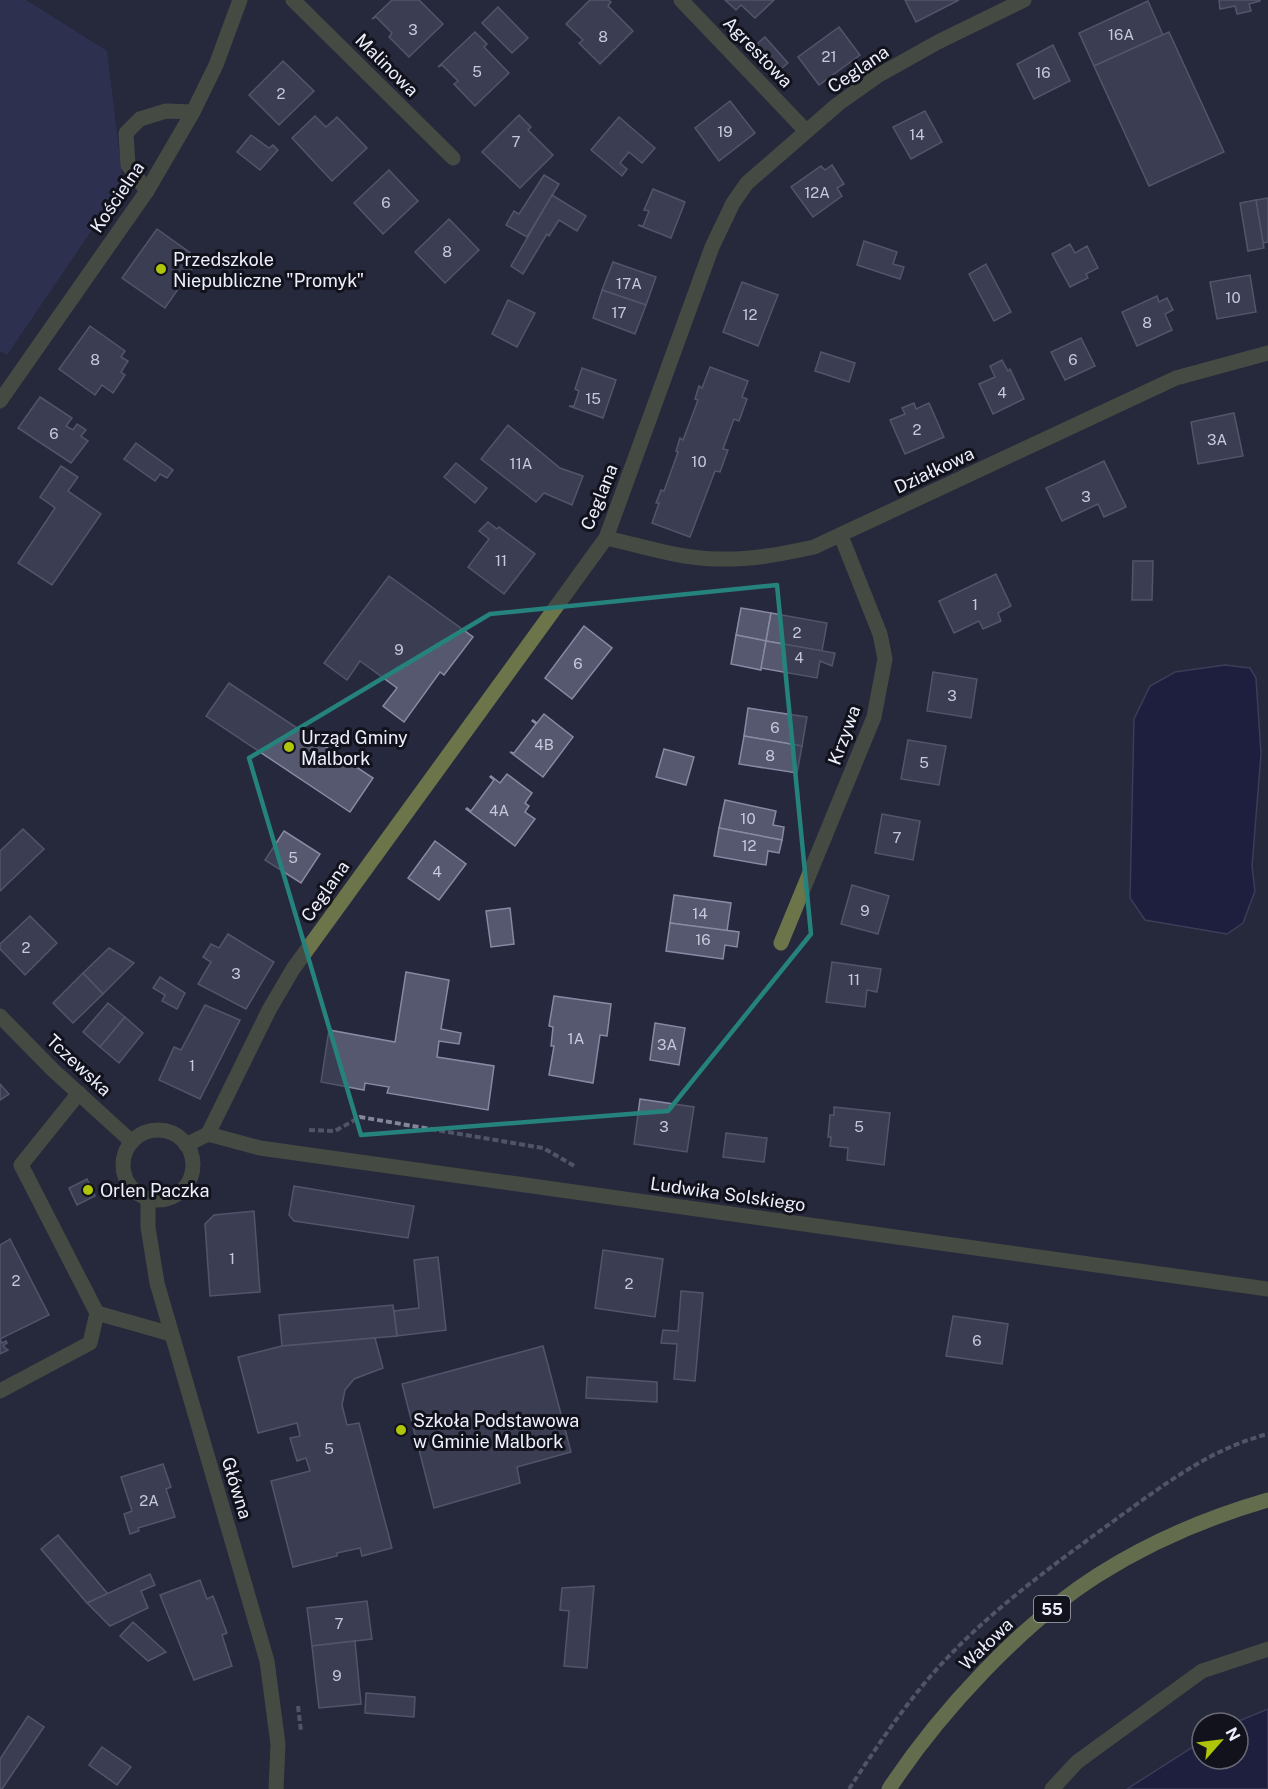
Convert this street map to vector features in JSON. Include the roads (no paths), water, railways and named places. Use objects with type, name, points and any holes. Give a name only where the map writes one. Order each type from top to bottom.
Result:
[{"type":"main road","name":"Wałowa","points":[[889,1789],[910,1756],[943,1717],[1015,1642],[1055,1607],[1096,1576],[1162,1540],[1241,1508],[1268,1500]]},
{"type":"street","name":"Kościelna","points":[[0,401],[147,191],[194,112],[216,64],[240,0]]},
{"type":"street","name":"Malinowa","points":[[293,0],[453,158]]},
{"type":"street","name":"Agrestowa","points":[[681,0],[806,131]]},
{"type":"street","name":"Ceglana","points":[[208,1134],[269,1010],[293,969],[606,538],[722,224],[747,183],[838,104],[879,75],[938,42],[1024,0]]},
{"type":"street","points":[[147,191],[128,165],[126,134],[140,119],[166,111],[194,112]]},
{"type":"street","name":"Działkowa","points":[[606,538],[674,555],[718,559],[768,557],[814,547],[1176,378],[1268,353]]},
{"type":"street","name":"Krzywa","points":[[781,943],[874,717],[885,659],[880,634],[841,536]]},
{"type":"street","name":"Tczewska","points":[[0,1016],[132,1142]]},
{"type":"street","points":[[0,1391],[90,1343],[97,1313],[21,1165],[79,1093]]},
{"type":"street","points":[[160,1130],[170,1132],[186,1144],[192,1154],[193,1165],[186,1186],[179,1193],[159,1200],[148,1199],[129,1185],[124,1174],[123,1163],[132,1142],[140,1135],[160,1130]]},
{"type":"street","points":[[186,1144],[208,1134]]},
{"type":"street","name":"Ludwika Solskiego","points":[[208,1134],[260,1148],[1268,1289]]},
{"type":"street","name":"Główna","points":[[148,1199],[148,1227],[156,1273],[171,1334],[267,1661],[278,1744],[276,1789]]},
{"type":"street","points":[[97,1313],[171,1334]]},
{"type":"street","points":[[1052,1789],[1077,1762],[1202,1671],[1268,1649]]},
{"type":"place","name":"Przedszkole Niepubliczne \"Promyk\"","points":[[161,269]]},
{"type":"place","name":"Urząd Gminy Malbork","points":[[289,747]]},
{"type":"place","name":"Orlen Paczka","points":[[88,1190]]},
{"type":"place","name":"Szkoła Podstawowa w Gminie Malbork","points":[[401,1430]]}]
